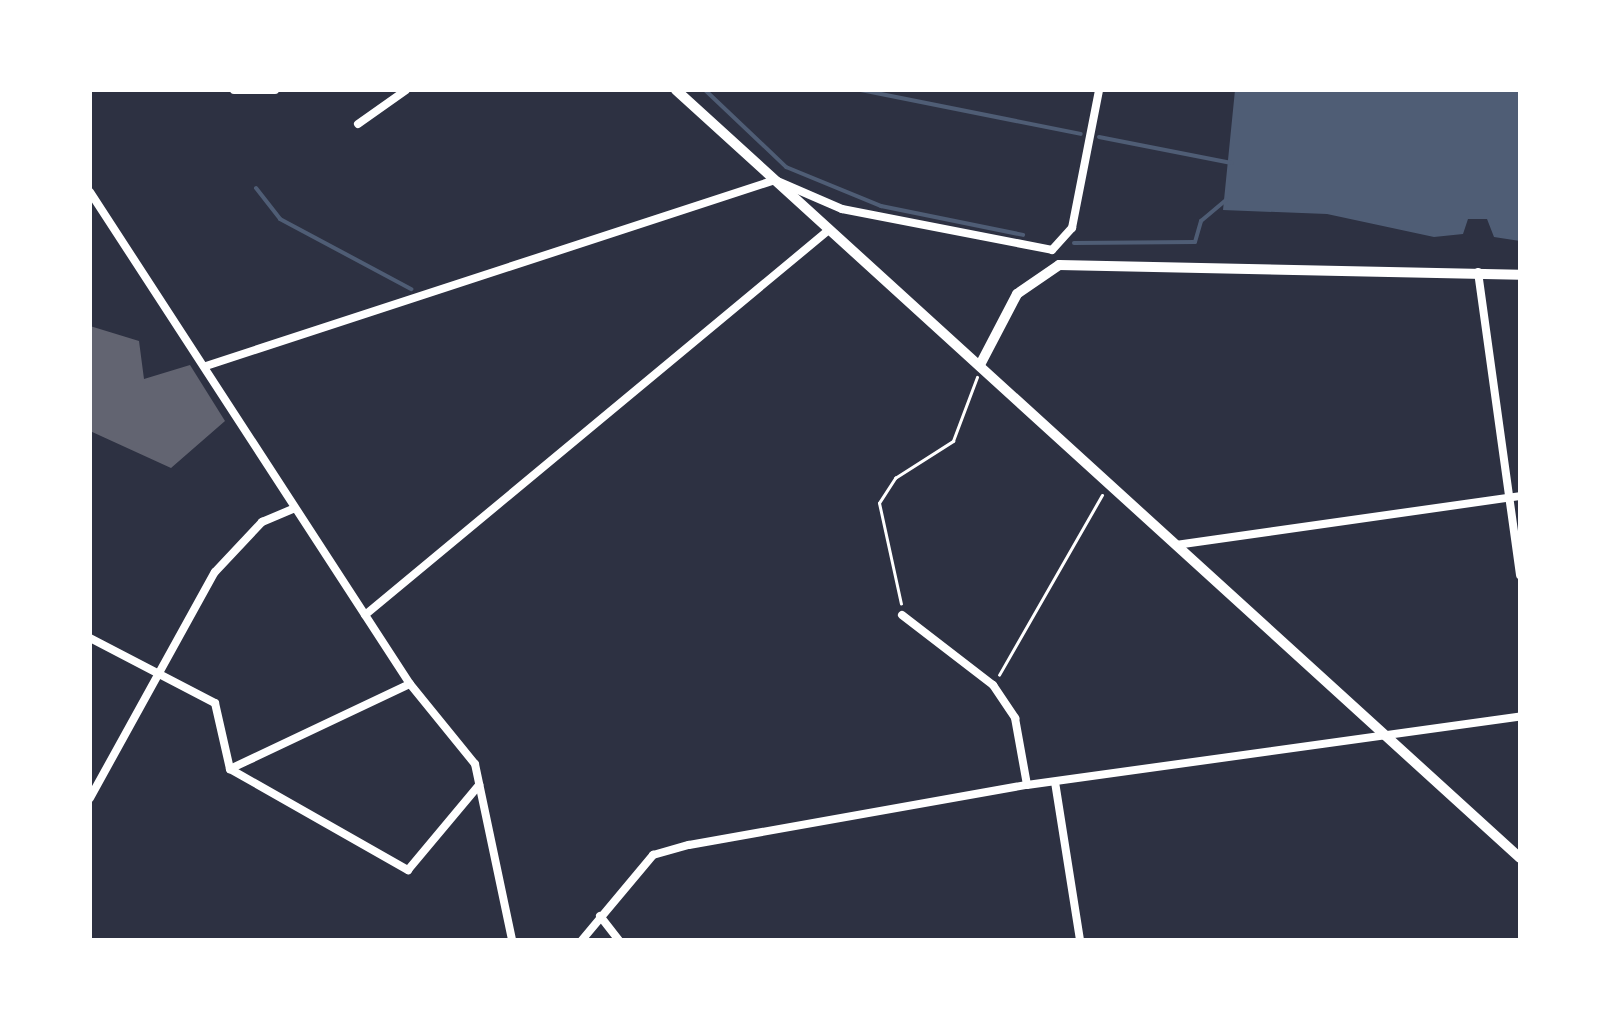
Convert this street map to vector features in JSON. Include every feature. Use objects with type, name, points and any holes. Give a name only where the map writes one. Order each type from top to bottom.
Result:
[{"type":"street","points":[[234,90],[275,90]]},
{"type":"street","points":[[358,124],[406,90]]},
{"type":"street","points":[[676,90],[981,363],[1520,858]]},
{"type":"street","points":[[1052,250],[1072,228],[1099,90]]},
{"type":"street","points":[[206,366],[775,180],[842,209],[1052,250]]},
{"type":"street","points":[[90,192],[410,684],[464,748],[479,785],[512,940]]},
{"type":"street","points":[[366,616],[830,229]]},
{"type":"street","points":[[1052,250],[1059,266]]},
{"type":"street","points":[[981,363],[1018,294],[1059,266],[1520,274]]},
{"type":"street","points":[[1478,272],[1506,497],[1520,575]]},
{"type":"street","points":[[1176,544],[1520,496]]},
{"type":"street","points":[[90,798],[159,672],[240,540],[293,508]]},
{"type":"street","points":[[902,615],[993,684],[1015,718],[1027,785]]},
{"type":"street","points":[[90,638],[215,703],[230,770],[408,870],[479,785]]},
{"type":"street","points":[[230,770],[410,684]]},
{"type":"street","points":[[582,940],[653,855],[1027,785],[1520,717]]},
{"type":"street","points":[[1055,782],[1080,940]]},
{"type":"street","points":[[600,916],[619,940]]},
{"type":"path","points":[[902,615],[879,503],[894,478],[952,442],[981,363]]},
{"type":"path","points":[[993,684],[1109,483]]},
{"type":"water","points":[[1235,90],[1520,90],[1520,241],[1494,237],[1487,219],[1468,219],[1463,234],[1434,237],[1327,214],[1223,210]]},
{"type":"building","points":[[90,326],[139,341],[144,379],[190,365],[225,421],[171,468],[90,431]]},
{"type":"waterway","points":[[705,90],[786,167],[881,206],[1023,235]]},
{"type":"waterway","points":[[861,90],[1081,134]]},
{"type":"waterway","points":[[1099,137],[1231,163]]},
{"type":"waterway","points":[[256,188],[280,219],[411,289]]},
{"type":"waterway","points":[[1074,243],[1195,242],[1201,221],[1226,200]]}]
